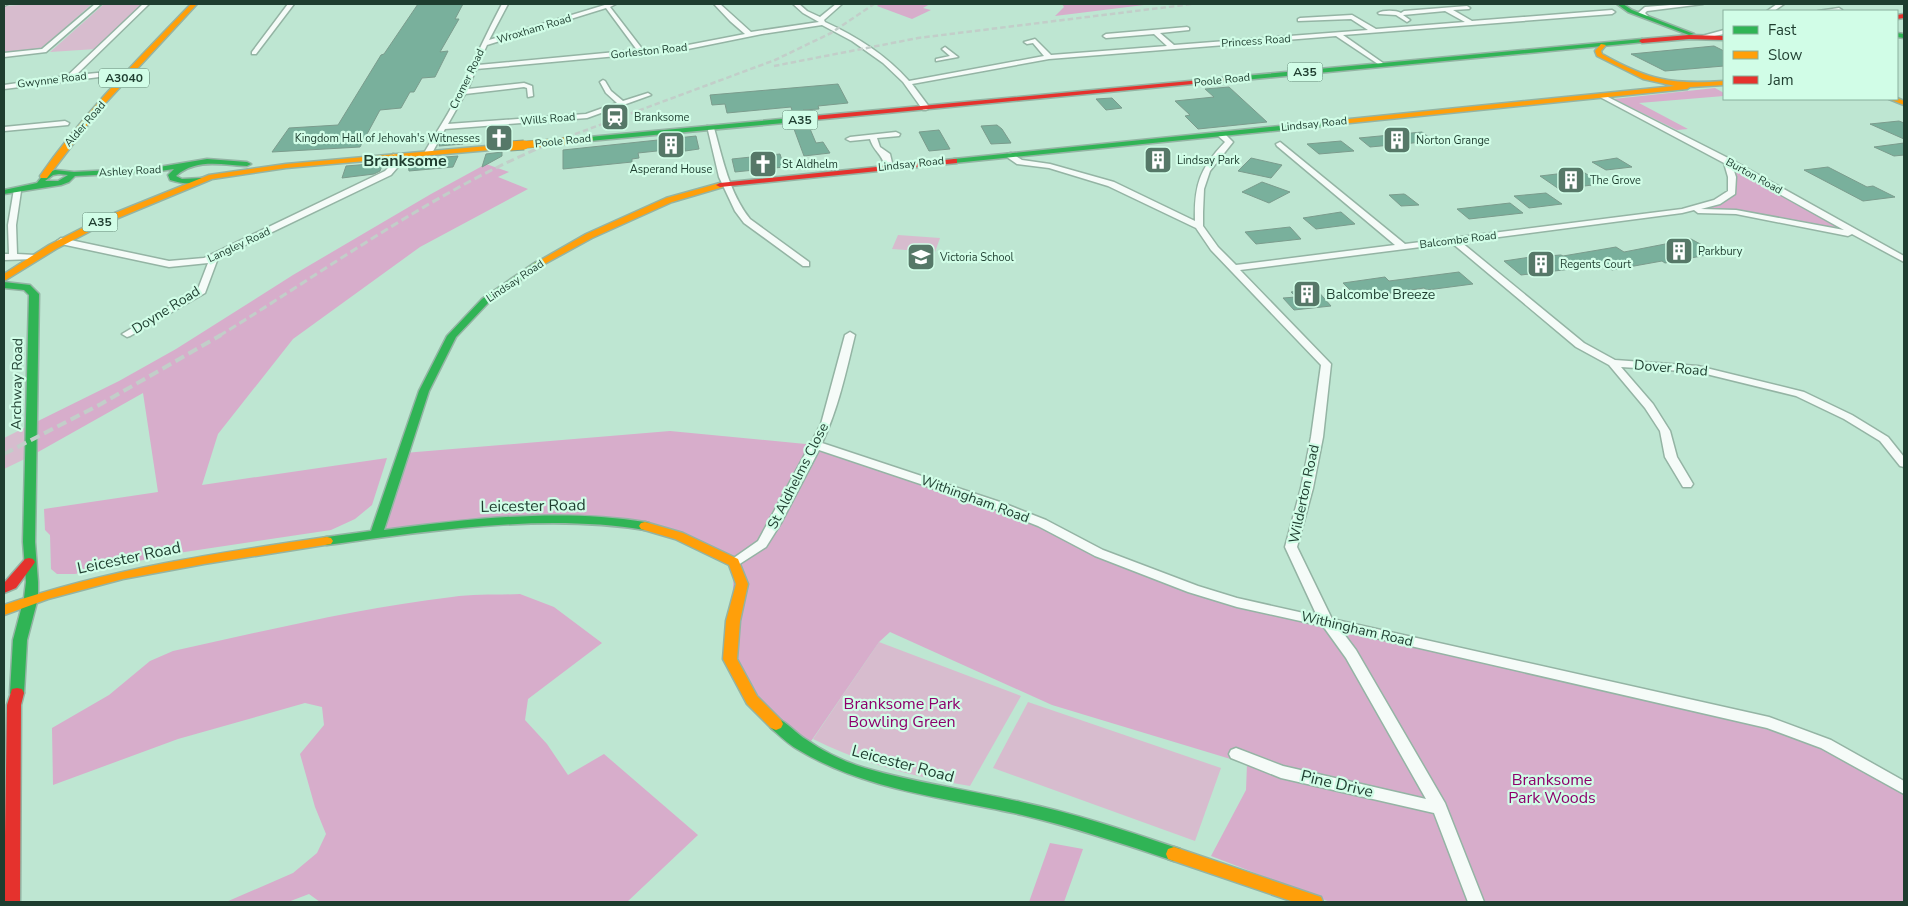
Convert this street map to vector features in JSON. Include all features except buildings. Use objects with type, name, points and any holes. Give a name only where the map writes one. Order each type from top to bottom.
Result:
[{"type":"main road","name":"Alder Road","points":[[43,179],[66,144],[194,4]]},
{"type":"main road","points":[[1610,9],[1646,12],[1677,30],[1703,36]]},
{"type":"main road","points":[[1630,11],[1672,34],[1669,38],[1658,39]]},
{"type":"main road","name":"A35","points":[[1723,38],[1703,36],[1603,45],[1597,53],[1641,79],[1662,85],[1687,87],[1723,83]]},
{"type":"main road","name":"Poole Road","points":[[211,178],[295,164],[890,112],[1381,64],[1603,45]]},
{"type":"main road","name":"Poole Road","points":[[1538,50],[1583,54],[1614,64]]},
{"type":"main road","name":"Lindsay Road","points":[[1623,93],[1637,89],[1641,79]]},
{"type":"main road","name":"Lindsay Road","points":[[376,534],[424,391],[452,336],[485,301],[533,267],[589,236],[669,200],[724,184],[1687,87]]},
{"type":"main road","name":"Alder Road","points":[[59,156],[63,167],[69,175]]},
{"type":"main road","name":"Ashley Road","points":[[69,175],[153,170],[211,160],[226,163]]},
{"type":"main road","points":[[211,178],[225,172],[228,168],[226,163]]},
{"type":"main road","name":"Poole Road","points":[[226,163],[295,164]]},
{"type":"main road","points":[[174,179],[174,172],[186,165]]},
{"type":"main road","points":[[4,191],[43,179],[69,175]]},
{"type":"main road","name":"Ashley Road","points":[[69,175],[150,176],[188,182],[211,178]]},
{"type":"main road","name":"A35","points":[[4,278],[32,257],[61,241],[158,196],[211,178]]},
{"type":"main road","points":[[4,191],[17,191],[43,179]]},
{"type":"main road","name":"A35","points":[[158,196],[174,179]]},
{"type":"main road","name":"Archway Road","points":[[4,285],[27,287],[34,294],[29,562],[32,582],[31,598],[20,640],[18,689],[14,704],[12,902]]},
{"type":"main road","name":"Leicester Road","points":[[31,598],[112,575],[376,534],[480,523],[568,518],[643,526],[683,538],[734,562],[742,584],[733,621],[730,659],[752,700],[782,730],[830,761],[886,780],[1021,808],[1088,825],[1315,902]]},
{"type":"main road","points":[[4,589],[11,585],[29,562]]},
{"type":"main road","points":[[4,602],[31,598]]},
{"type":"main road","points":[[4,610],[31,598]]},
{"type":"street","points":[[4,55],[44,51],[98,4]]},
{"type":"street","points":[[69,78],[146,4]]},
{"type":"street","points":[[254,53],[291,4]]},
{"type":"street","name":"Cromer Road","points":[[428,153],[463,92],[484,44],[505,4]]},
{"type":"street","points":[[717,4],[749,34]]},
{"type":"street","points":[[796,4],[805,12],[854,39],[892,68],[908,83],[923,108]]},
{"type":"street","points":[[822,22],[839,4]]},
{"type":"street","points":[[1412,4],[1423,11]]},
{"type":"street","points":[[1646,12],[1700,4]]},
{"type":"street","points":[[610,5],[642,53]]},
{"type":"street","name":"Wroxham Road","points":[[484,44],[610,5]]},
{"type":"street","points":[[1404,13],[1467,8]]},
{"type":"street","name":"Princess Road","points":[[908,83],[1049,57],[1420,28],[1610,9]]},
{"type":"street","points":[[1446,10],[1471,23]]},
{"type":"street","points":[[1381,14],[1396,13],[1420,28]]},
{"type":"street","points":[[1302,18],[1310,20],[1361,16]]},
{"type":"street","points":[[1352,17],[1375,31]]},
{"type":"street","name":"Gorleston Road","points":[[474,67],[683,48],[749,34],[822,22]]},
{"type":"street","points":[[1106,36],[1187,29]]},
{"type":"street","points":[[1155,32],[1172,47]]},
{"type":"street","points":[[1703,36],[1723,32]]},
{"type":"street","points":[[1337,34],[1381,64]]},
{"type":"street","points":[[1027,42],[1044,40]]},
{"type":"street","points":[[1035,41],[1049,57]]},
{"type":"street","points":[[938,60],[955,57],[945,49]]},
{"type":"street","points":[[948,59],[965,72]]},
{"type":"street","name":"Gwynne Road","points":[[4,87],[130,72]]},
{"type":"street","points":[[603,82],[608,92],[622,104]]},
{"type":"street","points":[[463,92],[524,85],[530,87],[530,94],[514,93]]},
{"type":"street","name":"Wills Road","points":[[442,127],[587,116],[648,95]]},
{"type":"street","name":"Burton Road","points":[[1602,96],[1728,162],[1904,259]]},
{"type":"street","points":[[4,129],[65,123]]},
{"type":"street","points":[[710,128],[724,184],[746,221],[806,264]]},
{"type":"street","points":[[850,139],[896,134]]},
{"type":"street","points":[[1008,155],[1020,162],[1050,166],[1111,184],[1199,226],[1199,184],[1206,168],[1229,142],[1220,134]]},
{"type":"street","points":[[873,136],[877,148],[886,154],[889,166]]},
{"type":"street","points":[[1280,144],[1402,246]]},
{"type":"street","name":"Langley Road","points":[[61,241],[169,264],[196,262],[214,258],[388,173],[393,168],[396,156]]},
{"type":"street","name":"Balcombe Road","points":[[1234,268],[1682,211],[1717,202],[1732,192],[1732,177],[1728,162]]},
{"type":"street","points":[[17,191],[8,257],[32,257]]},
{"type":"street","name":"Balcombe Road","points":[[1682,211],[1736,212],[1858,235]]},
{"type":"street","name":"Wilderton Road","points":[[1199,226],[1214,248],[1326,364],[1307,488],[1291,547],[1327,622],[1351,654],[1440,808],[1476,902]]},
{"type":"street","name":"Dover Road","points":[[1454,240],[1580,345],[1613,363],[1698,368],[1800,394],[1848,417],[1884,440],[1904,464]]},
{"type":"street","name":"Doyne Road","points":[[127,334],[202,290],[214,258]]},
{"type":"street","name":"St Aldhelms Close","points":[[734,562],[762,544],[816,445],[826,424],[850,341]]},
{"type":"street","points":[[1613,363],[1649,406],[1665,431],[1671,458],[1686,484]]},
{"type":"street","name":"Withingham Road","points":[[816,445],[1024,516],[1042,523],[1099,553],[1193,589],[1237,602],[1770,724],[1826,744],[1904,788]]},
{"type":"street","name":"Pine Drive","points":[[1236,754],[1281,772],[1440,808]]},
{"type":"green space","points":[[92,4],[41,49],[4,53],[4,6]]},
{"type":"green space","points":[[104,4],[144,4],[96,49],[50,52]]},
{"type":"green space","points":[[879,4],[930,4],[923,8],[931,10],[912,19],[877,6]]},
{"type":"green space","points":[[1062,4],[1152,4],[1055,16],[1064,7]]},
{"type":"green space","points":[[1715,88],[1723,92],[1723,96],[1639,103],[1688,129],[1677,130],[1614,99]]},
{"type":"green space","points":[[1727,161],[1858,235],[1736,212],[1684,211],[1717,202],[1732,192]]},
{"type":"green space","points":[[486,164],[509,172],[498,177],[528,189],[420,247],[293,339],[218,434],[202,485],[387,458],[372,505],[355,519],[331,530],[178,553],[75,574],[57,574],[51,569],[50,535],[45,530],[44,509],[158,492],[143,393],[31,456],[32,424],[119,381],[176,349],[293,275]]},
{"type":"green space","points":[[898,235],[940,238],[935,252],[892,249]]},
{"type":"green space","points":[[32,424],[31,456],[4,469],[4,438]]},
{"type":"green space","name":"Branksome Park Woods","points":[[670,431],[816,445],[999,506],[1099,553],[1193,589],[1769,723],[1904,788],[1904,902],[1330,902],[1211,856],[1246,790],[1247,764],[1052,705],[890,632],[879,642],[807,747],[782,730],[730,659],[734,563],[683,537],[568,519],[376,534],[404,453]]},
{"type":"green space","points":[[520,594],[554,607],[602,643],[528,699],[525,720],[547,744],[568,775],[604,754],[698,835],[627,902],[320,902],[309,894],[288,902],[226,902],[293,873],[317,853],[326,834],[315,807],[300,754],[324,725],[322,707],[305,703],[178,739],[53,785],[52,728],[109,695],[150,661],[173,651],[382,607],[460,596]]},
{"type":"green space","name":"Branksome Park Bowling Green","points":[[879,642],[1021,696],[970,786],[890,769],[851,756],[813,739]]},
{"type":"green space","points":[[1028,702],[1221,768],[1195,841],[993,768]]},
{"type":"green space","points":[[1050,843],[1083,849],[1064,902],[1029,902]]},
{"type":"railway","points":[[543,146],[775,60],[831,33],[874,4]]},
{"type":"railway","points":[[774,66],[918,38],[1192,4]]},
{"type":"railway","points":[[219,336],[379,234],[461,186],[546,145]]},
{"type":"railway","points":[[4,454],[101,404],[221,335]]},
{"type":"traffic: fast","points":[[1620,4],[1630,11],[1691,34]]},
{"type":"traffic: fast","points":[[1898,35],[1904,36]]},
{"type":"traffic: fast","points":[[1233,79],[1642,41]]},
{"type":"traffic: fast","points":[[589,139],[803,119]]},
{"type":"traffic: fast","points":[[954,161],[1330,123]]},
{"type":"traffic: fast","points":[[199,180],[181,181],[173,178],[172,175],[180,168],[197,162],[247,164]]},
{"type":"traffic: fast","points":[[73,174],[66,180],[58,183],[40,182],[46,175],[59,171],[73,174],[153,170],[186,165]]},
{"type":"traffic: fast","points":[[4,192],[45,184]]},
{"type":"traffic: fast","points":[[376,534],[424,391],[452,336],[485,301],[536,265]]},
{"type":"traffic: fast","points":[[4,285],[27,287],[34,294],[29,542],[32,582],[31,598],[20,640],[17,693]]},
{"type":"traffic: fast","points":[[327,541],[438,527],[540,520],[593,520],[645,526]]},
{"type":"traffic: fast","points":[[776,724],[801,744],[828,760],[859,772],[891,782],[1021,808],[1098,829],[1174,854]]},
{"type":"traffic: slow","points":[[44,176],[96,108],[194,4]]},
{"type":"traffic: slow","points":[[1603,45],[1598,51],[1599,55],[1645,78],[1659,82],[1687,85],[1723,83]]},
{"type":"traffic: slow","points":[[1898,61],[1904,60]]},
{"type":"traffic: slow","points":[[1330,123],[1687,87]]},
{"type":"traffic: slow","points":[[1895,100],[1904,103]]},
{"type":"traffic: slow","points":[[510,146],[589,139]]},
{"type":"traffic: slow","points":[[212,177],[286,166],[510,146]]},
{"type":"traffic: slow","points":[[4,278],[52,247],[103,221],[209,178]]},
{"type":"traffic: slow","points":[[536,265],[589,236],[669,200],[720,185]]},
{"type":"traffic: slow","points":[[645,526],[679,536],[734,562],[742,584],[733,621],[730,659],[752,700],[776,724]]},
{"type":"traffic: slow","points":[[4,610],[43,596],[164,566],[327,541]]},
{"type":"traffic: slow","points":[[1174,854],[1315,902]]},
{"type":"traffic: jam","points":[[1898,17],[1904,16]]},
{"type":"traffic: jam","points":[[1642,41],[1689,37],[1723,38]]},
{"type":"traffic: jam","points":[[803,119],[1233,79]]},
{"type":"traffic: jam","points":[[720,185],[954,161]]},
{"type":"traffic: jam","points":[[4,589],[11,585],[29,562]]},
{"type":"traffic: jam","points":[[12,902],[14,705],[17,693]]},
{"type":"place","name":"Branksome","points":[[615,117]]},
{"type":"place","name":"Kingdom Hall of Jehovah's Witnesses","points":[[499,138]]},
{"type":"place","name":"Norton Grange","points":[[1397,140]]},
{"type":"place","name":"Asperand House","points":[[671,145]]},
{"type":"place","name":"Lindsay Park","points":[[1158,160]]},
{"type":"place","name":"St Aldhelm","points":[[763,164]]},
{"type":"place","name":"The Grove","points":[[1571,180]]},
{"type":"place","name":"Parkbury","points":[[1679,251]]},
{"type":"place","name":"Victoria School","points":[[921,257]]},
{"type":"place","name":"Regents Court","points":[[1541,264]]},
{"type":"place","name":"Balcombe Breeze","points":[[1307,294]]},
{"type":"district","name":"Branksome","points":[[405,161]]}]
